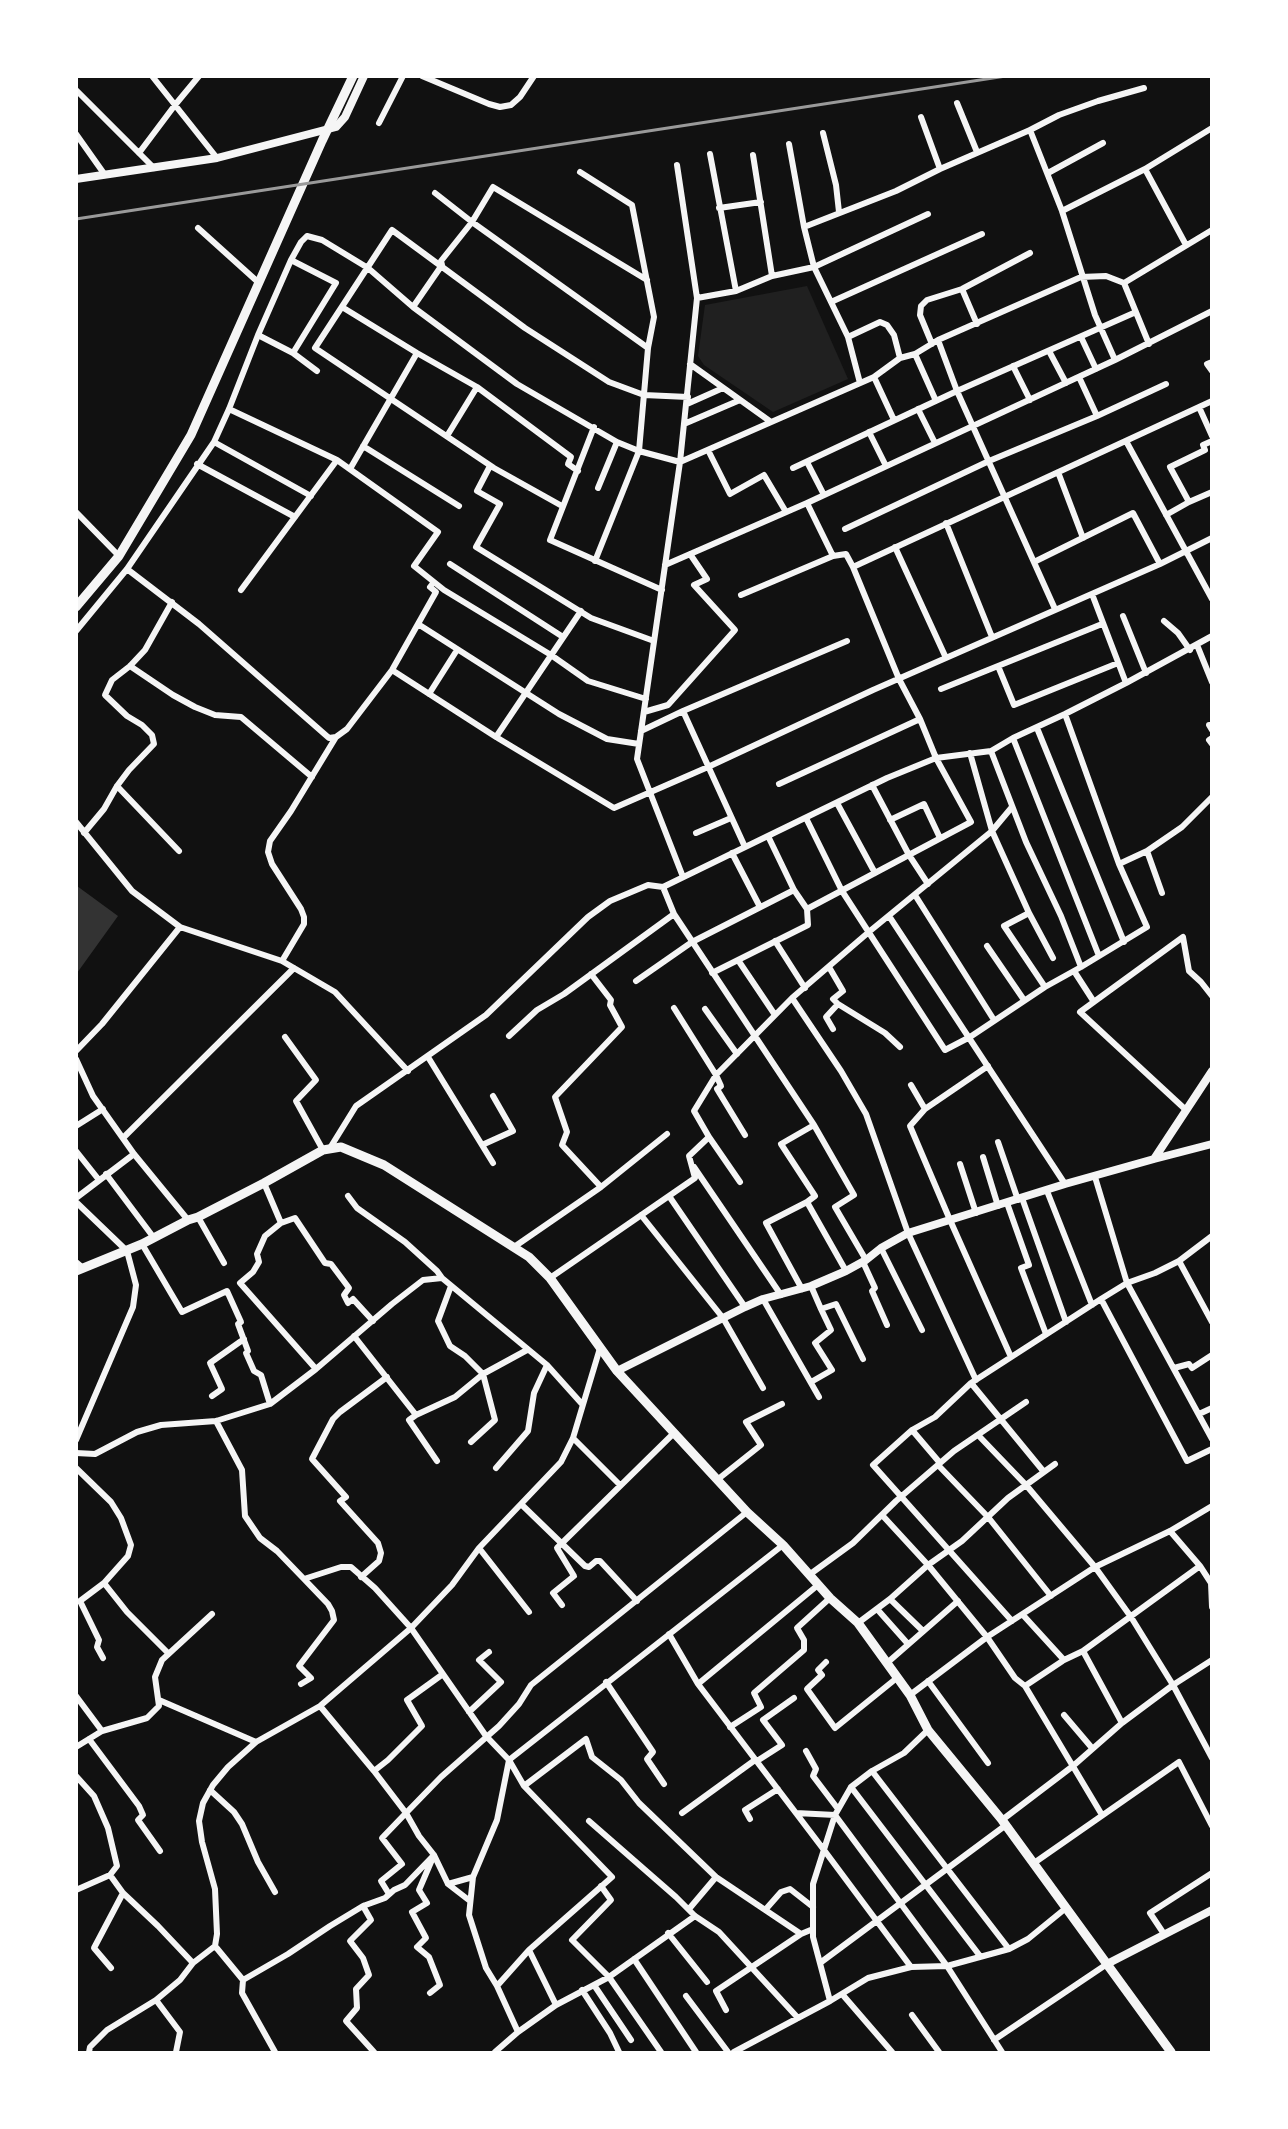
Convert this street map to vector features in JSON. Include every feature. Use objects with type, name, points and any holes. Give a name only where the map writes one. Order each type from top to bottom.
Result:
[{"type":"main road","points":[[77,605],[119,556],[191,435],[327,127],[353,76]]},
{"type":"main road","points":[[79,1267],[127,1251],[198,1217],[326,1150],[341,1147],[384,1165],[529,1257],[550,1278],[617,1371],[747,1512],[783,1545],[830,1598],[858,1623],[910,1695],[928,1730],[1004,1823],[1171,2052]]},
{"type":"street","points":[[152,76],[217,158]]},
{"type":"street","points":[[188,76],[194,83]]},
{"type":"street","points":[[140,153],[199,76]]},
{"type":"street","points":[[327,127],[348,76]]},
{"type":"street","points":[[78,178],[217,158],[327,127],[336,128],[345,117],[364,76]]},
{"type":"street","points":[[379,123],[403,76]]},
{"type":"street","points":[[422,76],[500,107],[512,105],[534,76]]},
{"type":"street","points":[[804,227],[897,191],[1059,115],[1144,88]]},
{"type":"street","points":[[76,90],[154,168]]},
{"type":"street","points":[[957,103],[977,152]]},
{"type":"street","points":[[921,117],[940,169]]},
{"type":"street","points":[[1062,211],[1145,168],[1212,128]]},
{"type":"street","points":[[1030,130],[1062,211],[1081,277],[1115,360]]},
{"type":"street","points":[[823,133],[836,185],[839,212]]},
{"type":"street","points":[[76,134],[105,175]]},
{"type":"street","points":[[1048,173],[1103,143]]},
{"type":"street","points":[[789,144],[804,227],[814,267],[848,337],[860,383]]},
{"type":"street","points":[[710,154],[736,291]]},
{"type":"street","points":[[753,155],[772,276]]},
{"type":"street","points":[[676,165],[697,298],[680,462],[637,759],[683,877]]},
{"type":"street","points":[[1145,168],[1186,245]]},
{"type":"street","points":[[580,172],[632,206],[654,317],[648,348],[639,451],[595,561]]},
{"type":"street","points":[[414,307],[442,265],[441,261],[472,222],[493,187],[647,280]]},
{"type":"street","points":[[435,193],[648,348]]},
{"type":"street","points":[[719,208],[761,202]]},
{"type":"street","points":[[697,298],[736,291],[772,276],[814,267],[927,214]]},
{"type":"street","points":[[198,228],[259,283]]},
{"type":"street","points":[[562,506],[490,466],[315,348],[392,230],[525,328],[609,382],[644,395],[687,401],[723,388]]},
{"type":"street","points":[[1124,283],[1212,230]]},
{"type":"street","points":[[831,302],[982,234]]},
{"type":"street","points":[[76,631],[127,569],[214,442],[291,260],[307,236],[322,240],[368,268],[414,307],[517,384],[617,442],[639,451],[680,462],[874,377],[900,358],[915,354],[935,342],[1081,277],[1106,276],[1124,283],[1149,344]]},
{"type":"street","points":[[1030,253],[962,289],[927,300],[921,306],[920,315],[935,342],[1055,609]]},
{"type":"street","points":[[291,260],[336,283],[293,353]]},
{"type":"street","points":[[962,289],[977,324]]},
{"type":"street","points":[[342,307],[477,387],[571,457],[568,464],[578,471]]},
{"type":"street","points":[[665,566],[1030,400],[1149,344],[1212,311]]},
{"type":"street","points":[[793,468],[957,391],[1136,312]]},
{"type":"street","points":[[848,337],[880,322],[887,325],[894,335],[900,358]]},
{"type":"street","points":[[258,334],[293,353],[317,371]]},
{"type":"street","points":[[1081,337],[1096,369]]},
{"type":"street","points":[[1049,351],[1066,383]]},
{"type":"street","points":[[350,469],[417,353]]},
{"type":"street","points":[[915,354],[936,401]]},
{"type":"street","points":[[1212,362],[1207,364],[1212,371]]},
{"type":"street","points":[[690,364],[771,422]]},
{"type":"street","points":[[1013,366],[1030,400]]},
{"type":"street","points":[[874,377],[894,420]]},
{"type":"street","points":[[1079,377],[1097,416]]},
{"type":"street","points":[[845,529],[988,461],[1097,416],[1166,384]]},
{"type":"street","points":[[447,436],[477,387]]},
{"type":"street","points":[[684,424],[740,400]]},
{"type":"street","points":[[853,567],[1212,401]]},
{"type":"street","points":[[1189,502],[1170,467],[1204,450],[1203,445],[1212,438],[1198,407]]},
{"type":"street","points":[[229,409],[337,460],[438,532],[414,566],[444,591],[551,655],[588,681],[646,699]]},
{"type":"street","points":[[918,409],[935,443]]},
{"type":"street","points":[[594,427],[550,540],[662,591]]},
{"type":"street","points":[[869,432],[886,466]]},
{"type":"street","points":[[1126,441],[1212,599]]},
{"type":"street","points":[[214,442],[311,496]]},
{"type":"street","points":[[598,488],[617,442]]},
{"type":"street","points":[[363,446],[459,506]]},
{"type":"street","points":[[708,450],[730,494],[764,475],[786,512]]},
{"type":"street","points":[[241,590],[337,460]]},
{"type":"street","points":[[807,462],[824,495]]},
{"type":"street","points":[[197,464],[295,517]]},
{"type":"street","points":[[490,466],[477,491],[500,504],[476,547],[591,618],[654,641]]},
{"type":"street","points":[[1058,472],[1083,538]]},
{"type":"street","points":[[1166,515],[1212,492]]},
{"type":"street","points":[[807,503],[833,556]]},
{"type":"street","points":[[76,512],[119,556]]},
{"type":"street","points":[[1034,562],[1133,513],[1160,564]]},
{"type":"street","points":[[946,524],[992,637]]},
{"type":"street","points":[[392,670],[496,737],[614,808],[898,679],[1160,564],[1212,538]]},
{"type":"street","points":[[895,547],[946,658]]},
{"type":"street","points":[[644,712],[668,705],[735,630],[694,585],[706,579],[690,554]]},
{"type":"street","points":[[741,595],[833,556],[846,554],[898,679],[920,719],[936,758],[971,822],[807,909]]},
{"type":"street","points":[[450,564],[563,637]]},
{"type":"street","points":[[127,569],[199,624],[329,738],[336,737]]},
{"type":"street","points":[[282,961],[304,924],[304,917],[272,864],[268,852],[270,841],[336,737],[347,729],[392,670],[436,592],[430,587],[434,582]]},
{"type":"street","points":[[1092,594],[1125,683]]},
{"type":"street","points":[[84,833],[104,809],[117,786],[139,758],[154,744],[152,735],[142,725],[127,716],[105,695],[112,680],[145,650],[171,602]]},
{"type":"street","points":[[496,737],[581,610]]},
{"type":"street","points":[[1123,616],[1146,673]]},
{"type":"street","points":[[1164,621],[1178,633],[1190,650]]},
{"type":"street","points":[[418,624],[560,714],[607,738],[639,744]]},
{"type":"street","points":[[941,689],[1102,624]]},
{"type":"street","points":[[285,1037],[316,1080],[296,1101],[326,1150],[356,1106],[486,1015],[610,901],[648,885],[663,887],[872,785],[936,758],[991,751],[1146,673],[1212,636]]},
{"type":"street","points":[[641,731],[847,641]]},
{"type":"street","points":[[1197,645],[1212,682]]},
{"type":"street","points":[[429,694],[457,650]]},
{"type":"street","points":[[998,666],[1014,705],[1118,663]]},
{"type":"street","points":[[130,666],[195,707],[215,715],[241,717],[312,777]]},
{"type":"street","points":[[683,711],[745,847]]},
{"type":"street","points":[[806,818],[842,891],[945,1050],[970,1037],[1024,1000],[1147,927],[1119,864],[1065,714]]},
{"type":"street","points":[[780,784],[920,719]]},
{"type":"street","points":[[1212,725],[1209,725],[1212,730]]},
{"type":"street","points":[[1038,728],[1124,942]]},
{"type":"street","points":[[1013,738],[1099,956]]},
{"type":"street","points":[[1212,738],[1209,740],[1212,744]]},
{"type":"street","points":[[991,751],[1026,842],[1061,916],[1081,968]]},
{"type":"street","points":[[970,753],[992,831],[1029,913],[1053,958]]},
{"type":"street","points":[[872,785],[909,855],[928,884]]},
{"type":"street","points":[[117,786],[179,851]]},
{"type":"street","points":[[1119,864],[1147,851],[1182,827],[1212,797]]},
{"type":"street","points":[[837,803],[875,873]]},
{"type":"street","points":[[890,820],[924,804],[940,838]]},
{"type":"street","points":[[740,1182],[694,1111],[716,1075],[792,998],[992,831],[1012,807]]},
{"type":"street","points":[[696,833],[731,818]]},
{"type":"street","points":[[76,822],[132,891],[180,927],[282,961],[335,992],[408,1071]]},
{"type":"street","points":[[712,973],[808,926],[807,909],[794,890],[768,836]]},
{"type":"street","points":[[1147,851],[1162,893]]},
{"type":"street","points":[[732,853],[760,907]]},
{"type":"street","points":[[663,887],[674,914],[814,1125],[854,1195],[835,1207],[865,1261],[875,1288],[872,1291],[887,1325]]},
{"type":"street","points":[[636,981],[692,942],[794,890]]},
{"type":"street","points":[[915,896],[994,1020]]},
{"type":"street","points":[[1029,913],[1004,926],[1045,987]]},
{"type":"street","points":[[508,1036],[537,1010],[564,994],[674,914]]},
{"type":"street","points":[[889,916],[1065,1184]]},
{"type":"street","points":[[76,1051],[102,1024],[180,927]]},
{"type":"street","points":[[1186,1110],[1080,1012],[1183,937],[1189,971],[1212,996]]},
{"type":"street","points":[[775,941],[805,988]]},
{"type":"street","points":[[987,946],[1024,1000]]},
{"type":"street","points":[[738,960],[775,1015]]},
{"type":"street","points":[[829,967],[843,991],[833,999],[885,1033],[900,1047]]},
{"type":"street","points":[[123,1138],[294,968]]},
{"type":"street","points":[[1074,971],[1094,1002]]},
{"type":"street","points":[[591,974],[611,1000],[610,1005],[622,1027],[555,1097],[567,1132],[562,1145],[601,1187]]},
{"type":"street","points":[[792,998],[841,1071],[866,1114],[908,1233],[973,1382],[1044,1472]]},
{"type":"street","points":[[833,1029],[826,1017],[838,1004]]},
{"type":"street","points":[[674,1008],[716,1075],[721,1086],[717,1089],[745,1135]]},
{"type":"street","points":[[705,1009],[737,1054]]},
{"type":"street","points":[[428,1057],[493,1163]]},
{"type":"street","points":[[76,1059],[93,1096],[134,1154],[188,1220]]},
{"type":"street","points":[[988,1066],[925,1109],[910,1126],[1011,1357]]},
{"type":"street","points":[[1154,1159],[1212,1071]]},
{"type":"street","points":[[76,1080],[84,1077]]},
{"type":"street","points":[[911,1085],[925,1109]]},
{"type":"street","points":[[482,1145],[513,1131],[493,1095]]},
{"type":"street","points":[[76,1126],[103,1109]]},
{"type":"street","points":[[802,1289],[766,1223],[815,1196],[781,1144],[814,1125]]},
{"type":"street","points":[[514,1247],[601,1187],[668,1134]]},
{"type":"street","points":[[550,1278],[695,1178],[689,1156],[709,1137]]},
{"type":"street","points":[[998,1142],[1066,1322]]},
{"type":"street","points":[[617,1371],[763,1299],[811,1286],[865,1261],[881,1248],[908,1233],[1065,1184],[1212,1144]]},
{"type":"street","points":[[76,1151],[99,1180]]},
{"type":"street","points":[[76,1440],[133,1307],[136,1286],[127,1251],[76,1200],[134,1154]]},
{"type":"street","points":[[983,1157],[1029,1265],[1021,1268],[1046,1334]]},
{"type":"street","points":[[691,1162],[781,1295]]},
{"type":"street","points":[[960,1164],[976,1212]]},
{"type":"street","points":[[106,1174],[154,1238]]},
{"type":"street","points":[[1095,1177],[1127,1283],[1212,1439]]},
{"type":"street","points":[[264,1183],[281,1222]]},
{"type":"street","points":[[1047,1191],[1092,1305]]},
{"type":"street","points":[[348,1196],[357,1208],[405,1242],[451,1286],[547,1365],[582,1404]]},
{"type":"street","points":[[669,1196],[745,1307]]},
{"type":"street","points":[[807,1202],[846,1270]]},
{"type":"street","points":[[641,1215],[723,1318],[763,1388]]},
{"type":"street","points":[[198,1217],[224,1263]]},
{"type":"street","points":[[316,1369],[240,1283],[253,1272],[259,1262],[257,1254],[265,1236],[281,1222],[295,1218],[325,1263],[332,1264],[350,1288],[344,1295],[348,1303],[353,1299],[373,1321]]},
{"type":"street","points":[[1012,1621],[873,1465],[912,1430],[935,1417],[973,1382],[1127,1283],[1179,1261],[1212,1236]]},
{"type":"street","points":[[142,1244],[182,1312],[227,1291],[241,1322],[238,1324],[248,1351],[246,1353],[254,1371],[261,1375],[270,1404]]},
{"type":"street","points":[[881,1248],[922,1330]]},
{"type":"street","points":[[1179,1261],[1212,1322]]},
{"type":"street","points":[[76,1452],[95,1455],[137,1432],[161,1425],[216,1421],[270,1404],[423,1280],[442,1278]]},
{"type":"street","points":[[451,1286],[438,1321],[450,1346],[465,1356],[483,1374],[495,1420],[471,1442]]},
{"type":"street","points":[[811,1286],[831,1330],[815,1343],[832,1370],[811,1382]]},
{"type":"street","points":[[763,1299],[819,1398]]},
{"type":"street","points":[[1101,1299],[1187,1461],[1212,1449]]},
{"type":"street","points":[[821,1309],[836,1304],[863,1359]]},
{"type":"street","points":[[354,1336],[416,1415]]},
{"type":"street","points":[[212,1396],[222,1389],[210,1363],[244,1339]]},
{"type":"street","points":[[89,2052],[90,2047],[107,2030],[156,2000],[180,1980],[193,1963],[215,1946],[217,1934],[215,1888],[202,1842],[199,1821],[203,1803],[210,1790],[228,1767],[256,1742],[320,1706],[411,1628],[452,1586],[478,1548],[561,1462],[573,1438],[600,1348]]},
{"type":"street","points":[[437,1461],[409,1420],[455,1397],[483,1374],[527,1350]]},
{"type":"street","points":[[1174,1368],[1189,1364],[1192,1368],[1212,1355]]},
{"type":"street","points":[[496,1468],[528,1431],[534,1393],[547,1365]]},
{"type":"street","points":[[361,1577],[379,1561],[381,1553],[378,1543],[340,1501],[346,1497],[312,1459],[333,1419],[387,1377]]},
{"type":"street","points":[[809,1575],[853,1543],[939,1464],[1026,1401]]},
{"type":"street","points":[[717,1480],[760,1445],[746,1422],[782,1404]]},
{"type":"street","points":[[1199,1414],[1212,1408]]},
{"type":"street","points":[[216,1421],[242,1470],[244,1516],[260,1538],[277,1551],[332,1611],[334,1620],[299,1666],[311,1678],[301,1684]]},
{"type":"street","points":[[912,1430],[939,1464],[988,1517],[1052,1596]]},
{"type":"street","points":[[562,1605],[553,1593],[573,1576],[557,1548],[560,1543],[674,1433]]},
{"type":"street","points":[[978,1435],[1026,1485],[1095,1568],[1131,1617],[1173,1685],[1212,1758]]},
{"type":"street","points":[[573,1438],[620,1485]]},
{"type":"street","points":[[858,1623],[891,1599],[1008,1498],[1055,1464]]},
{"type":"street","points":[[76,1468],[111,1502],[121,1518],[131,1545],[128,1556],[104,1583],[78,1604],[99,1640],[97,1647],[104,1658]]},
{"type":"street","points":[[521,1504],[585,1566],[589,1567],[596,1561],[600,1561],[637,1600]]},
{"type":"street","points":[[910,1695],[987,1636],[1095,1568],[1170,1531],[1212,1506]]},
{"type":"street","points":[[388,1894],[381,1881],[402,1864],[382,1838],[441,1777],[498,1726],[519,1704],[531,1685],[747,1512]]},
{"type":"street","points":[[882,1515],[928,1565],[987,1636],[1015,1678],[1025,1686],[1102,1815]]},
{"type":"street","points":[[1170,1531],[1200,1566],[1211,1583],[1212,1607]]},
{"type":"street","points":[[518,2032],[486,1968],[469,1915],[473,1878],[497,1820],[509,1760],[783,1545]]},
{"type":"street","points":[[478,1548],[530,1612]]},
{"type":"street","points":[[1025,1686],[1064,1660],[1083,1651],[1200,1566]]},
{"type":"street","points":[[304,1579],[341,1567],[351,1567],[375,1588],[411,1628],[486,1736],[509,1760],[524,1786],[612,1877],[529,1950],[496,1986]]},
{"type":"street","points":[[104,1583],[127,1612],[168,1653]]},
{"type":"street","points":[[698,1684],[818,1585]]},
{"type":"street","points":[[730,1727],[761,1707],[754,1693],[804,1650],[804,1640],[797,1629],[830,1598]]},
{"type":"street","points":[[891,1599],[923,1631]]},
{"type":"street","points":[[887,1663],[958,1601]]},
{"type":"street","points":[[878,1608],[908,1644]]},
{"type":"street","points":[[76,1747],[102,1731],[147,1718],[159,1706],[155,1677],[162,1660],[212,1614]]},
{"type":"street","points":[[1023,1615],[1064,1660]]},
{"type":"street","points":[[669,1634],[698,1684],[911,1968]]},
{"type":"street","points":[[1083,1651],[1122,1723]]},
{"type":"street","points":[[469,1712],[501,1682],[479,1660],[489,1652]]},
{"type":"street","points":[[820,1963],[947,1869],[1122,1723],[1173,1685],[1212,1660]]},
{"type":"street","points":[[826,1662],[818,1670],[822,1675],[807,1689],[836,1728],[898,1677]]},
{"type":"street","points":[[374,1771],[422,1726],[407,1700],[442,1674]]},
{"type":"street","points":[[928,1681],[987,1763]]},
{"type":"street","points":[[606,1682],[653,1752],[647,1759],[664,1784]]},
{"type":"street","points":[[76,1696],[102,1731]]},
{"type":"street","points":[[682,1813],[782,1745],[763,1720],[794,1698]]},
{"type":"street","points":[[159,1700],[256,1742]]},
{"type":"street","points":[[320,1706],[406,1813],[418,1836],[434,1856],[448,1884],[470,1901]]},
{"type":"street","points":[[1064,1715],[1092,1748]]},
{"type":"street","points":[[830,2001],[813,1937],[813,1884],[837,1812],[851,1787],[904,1753],[928,1730]]},
{"type":"street","points":[[89,1739],[139,1806],[143,1815],[138,1820],[160,1851]]},
{"type":"street","points":[[524,1786],[586,1739],[592,1757],[621,1780],[639,1803],[716,1877],[801,1934]]},
{"type":"street","points":[[806,1751],[816,1769],[813,1776],[947,1966],[1002,2052]]},
{"type":"street","points":[[1034,1863],[1179,1762],[1212,1826]]},
{"type":"street","points":[[872,1772],[1009,1949]]},
{"type":"street","points":[[76,1776],[94,1796],[108,1828],[117,1866],[111,1875],[76,1890]]},
{"type":"street","points":[[851,1787],[980,1956]]},
{"type":"street","points":[[750,1819],[745,1810],[778,1789]]},
{"type":"street","points":[[210,1790],[234,1812],[242,1824],[258,1862],[275,1892]]},
{"type":"street","points":[[796,1813],[837,1812]]},
{"type":"street","points":[[589,1821],[689,1908],[694,1916],[719,1932],[798,2018]]},
{"type":"street","points":[[243,1980],[363,1906],[405,1885],[434,1856]]},
{"type":"street","points":[[430,1993],[440,1985],[429,1957],[417,1947],[426,1938],[412,1912],[427,1903],[419,1890],[434,1856]]},
{"type":"street","points":[[1164,1934],[1150,1913],[1212,1873]]},
{"type":"street","points":[[111,1875],[123,1893],[193,1963]]},
{"type":"street","points":[[689,1908],[716,1877]]},
{"type":"street","points":[[448,1884],[473,1878]]},
{"type":"street","points":[[601,1886],[611,1900],[572,1940],[609,1977],[661,2052]]},
{"type":"street","points":[[766,1909],[781,1892],[790,1889],[813,1906]]},
{"type":"street","points":[[111,1968],[94,1948],[123,1893]]},
{"type":"street","points":[[363,1906],[371,1920],[350,1941],[363,1958],[369,1975],[356,1989],[357,2007],[346,2021],[374,2052]]},
{"type":"street","points":[[734,2052],[868,1978],[911,1968],[947,1966],[1009,1949],[1029,1940],[1066,1908]]},
{"type":"street","points":[[994,2040],[1107,1964],[1212,1910]]},
{"type":"street","points":[[495,2052],[518,2032],[556,2005],[609,1977],[694,1916]]},
{"type":"street","points":[[726,2010],[716,1991],[801,1934],[813,1929]]},
{"type":"street","points":[[668,1934],[706,1982]]},
{"type":"street","points":[[215,1946],[243,1980],[242,1993],[275,2052]]},
{"type":"street","points":[[529,1950],[556,2005]]},
{"type":"street","points":[[634,1959],[696,2052]]},
{"type":"street","points":[[594,1985],[631,2040]]},
{"type":"street","points":[[582,1990],[610,2033],[619,2052]]},
{"type":"street","points":[[842,1994],[892,2052]]},
{"type":"street","points":[[686,1996],[728,2052]]},
{"type":"street","points":[[156,2000],[180,2031],[176,2052]]},
{"type":"street","points":[[912,2015],[939,2052]]},
{"type":"shaded area","points":[[807,286],[848,379],[773,412],[704,365],[698,356],[705,305]]},
{"type":"shaded area","points":[[77,886],[118,916],[77,973]]},
{"type":"railway","points":[[76,219],[1006,76]]}]
